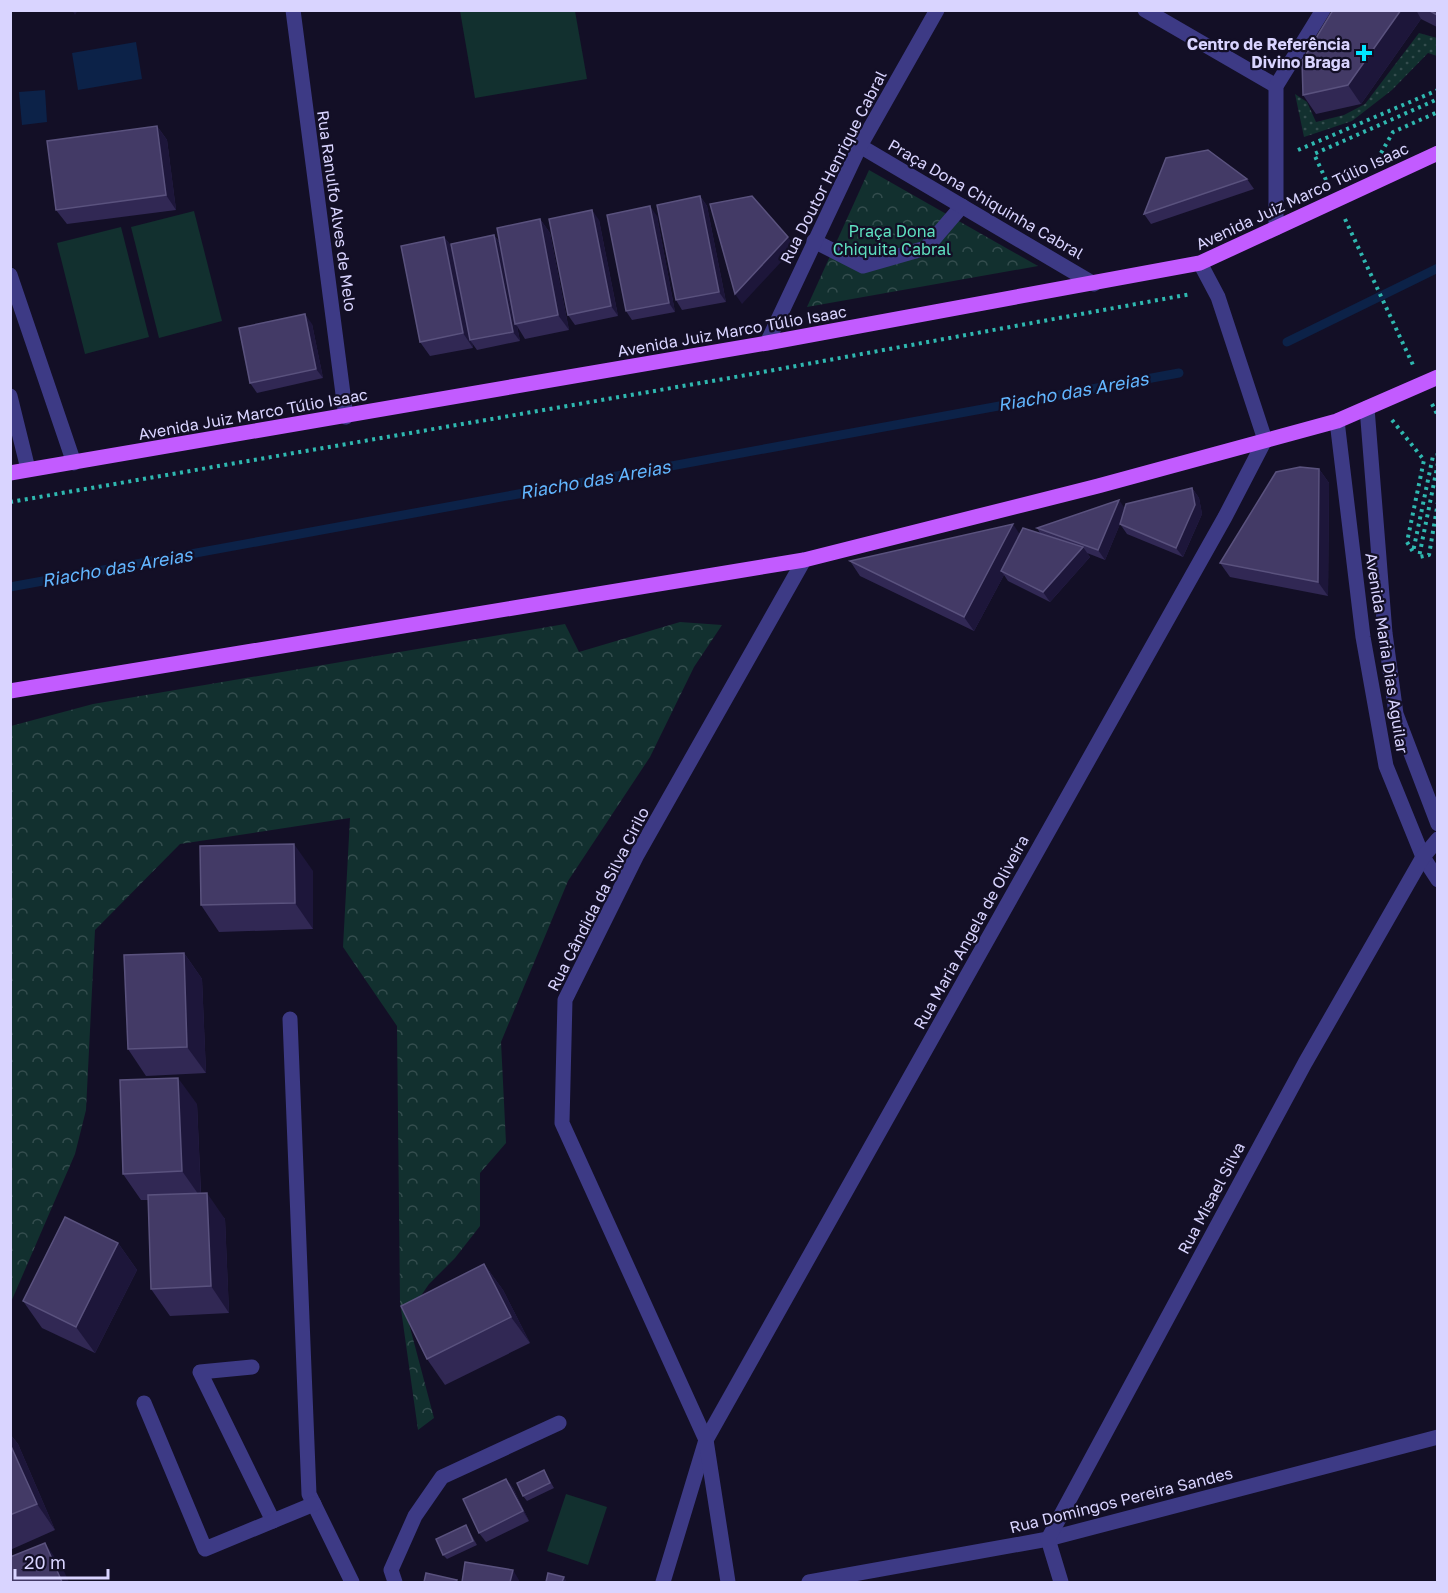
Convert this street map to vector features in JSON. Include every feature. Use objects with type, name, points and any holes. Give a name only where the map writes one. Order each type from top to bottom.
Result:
[{"type":"main road","name":"Avenida Juiz Marco Túlio Isaac","points":[[10,473],[767,343],[1200,263],[1437,153]]},
{"type":"main road","points":[[10,691],[804,560],[1098,486],[1337,422],[1437,377]]},
{"type":"street","name":"Rua Ranulfo Alves de Melo","points":[[293,10],[346,417]]},
{"type":"street","name":"Rua Doutor Henrique Cabral","points":[[767,343],[860,146],[937,10]]},
{"type":"street","points":[[1146,10],[1276,86]]},
{"type":"street","points":[[1276,228],[1276,86],[1323,10]]},
{"type":"street","name":"Praça Dona Chiquinha Cabral","points":[[860,146],[1094,284]]},
{"type":"street","points":[[814,242],[863,266],[926,248],[962,206]]},
{"type":"street","points":[[1200,263],[1216,293],[1259,417],[1264,440]]},
{"type":"street","points":[[10,275],[74,463]]},
{"type":"street","points":[[10,396],[28,470]]},
{"type":"street","name":"Avenida Maria Dias Aguilar","points":[[1373,406],[1385,633],[1396,714],[1437,824]]},
{"type":"street","name":"Avenida Maria Dias Aguilar","points":[[1337,422],[1363,637],[1386,766],[1423,857],[1437,880]]},
{"type":"street","name":"Rua Maria Angela de Oliveira","points":[[663,1582],[706,1440],[1213,538],[1264,440]]},
{"type":"street","name":"Rua Cândida da Silva Cirilo","points":[[728,1582],[706,1440],[562,1123],[565,1000],[637,855],[804,560]]},
{"type":"street","points":[[1363,637],[1385,633]]},
{"type":"street","name":"Rua Misael Silva","points":[[1048,1539],[1305,1063],[1423,857],[1437,839]]},
{"type":"street","points":[[290,1019],[309,1494],[352,1582]]},
{"type":"street","points":[[252,1367],[200,1372],[273,1521]]},
{"type":"street","points":[[144,1403],[205,1549],[314,1504]]},
{"type":"street","points":[[395,1582],[391,1570],[416,1516],[442,1477],[559,1423]]},
{"type":"street","name":"Rua Domingos Pereira Sandes","points":[[809,1582],[1048,1539],[1437,1437]]},
{"type":"street","points":[[1048,1539],[1061,1582]]},
{"type":"path","points":[[1309,145],[1437,90]]},
{"type":"path","points":[[1329,185],[1314,154],[1437,99]]},
{"type":"path","points":[[1374,156],[1382,153],[1393,132],[1437,112]]},
{"type":"path","points":[[1323,180],[1332,176]]},
{"type":"path","points":[[1343,217],[1418,374]]},
{"type":"path","points":[[10,502],[1216,293]]},
{"type":"path","points":[[1428,395],[1437,416]]},
{"type":"path","points":[[1373,406],[1424,460],[1407,542],[1413,552],[1433,456],[1437,455]]},
{"type":"path","points":[[1437,463],[1419,557],[1429,555],[1437,502]]},
{"type":"green space","points":[[460,11],[575,11],[587,79],[475,98]]},
{"type":"green space","points":[[1419,33],[1437,38],[1437,56],[1428,53],[1392,90],[1352,121],[1304,137],[1295,94],[1307,102],[1316,122],[1344,115],[1365,104]]},
{"type":"green space","name":"Praça Dona Chiquita Cabral","points":[[869,170],[1038,266],[807,307]]},
{"type":"green space","points":[[194,211],[222,321],[159,338],[131,227]]},
{"type":"green space","points":[[121,227],[149,337],[85,354],[57,243]]},
{"type":"green space","points":[[680,622],[722,625],[694,667],[650,757],[568,881],[501,1042],[506,1143],[480,1173],[480,1226],[455,1258],[429,1284],[407,1316],[434,1418],[418,1430],[400,1302],[397,1026],[343,947],[350,818],[180,844],[95,930],[86,1110],[75,1154],[11,1302],[11,726],[93,704],[565,624],[579,652]]},
{"type":"green space","points":[[566,1494],[607,1507],[588,1565],[547,1551]]},
{"type":"water","points":[[136,42],[142,79],[78,90],[72,53]]},
{"type":"water","points":[[45,90],[47,122],[22,125],[19,92]]},
{"type":"building","points":[[1333,10],[1401,10],[1348,85],[1303,95],[1302,61]]},
{"type":"building","points":[[157,126],[166,195],[56,210],[47,141]]},
{"type":"building","points":[[1208,150],[1247,179],[1144,214],[1166,158]]},
{"type":"building","points":[[700,196],[719,292],[676,300],[657,205]]},
{"type":"building","points":[[752,196],[788,237],[735,294],[710,204]]},
{"type":"building","points":[[650,206],[669,303],[626,311],[607,215]]},
{"type":"building","points":[[592,210],[611,306],[568,315],[549,219]]},
{"type":"building","points":[[540,219],[558,315],[515,324],[497,228]]},
{"type":"building","points":[[494,235],[513,332],[470,340],[451,244]]},
{"type":"building","points":[[444,237],[463,333],[420,342],[401,246]]},
{"type":"building","points":[[305,314],[316,369],[250,383],[239,328]]},
{"type":"building","points":[[1300,467],[1319,469],[1318,582],[1220,563],[1276,472]]},
{"type":"building","points":[[1192,488],[1195,505],[1176,548],[1120,524],[1126,504]]},
{"type":"building","points":[[1119,500],[1098,550],[1037,528]]},
{"type":"building","points":[[1013,524],[964,617],[850,561]]},
{"type":"building","points":[[1023,528],[1083,547],[1043,592],[1001,571]]},
{"type":"building","points":[[294,844],[295,903],[201,905],[200,846]]},
{"type":"building","points":[[184,953],[187,1047],[128,1049],[124,955]]},
{"type":"building","points":[[178,1078],[182,1171],[123,1174],[120,1080]]},
{"type":"building","points":[[207,1193],[211,1286],[151,1289],[148,1195]]},
{"type":"building","points":[[65,1217],[118,1243],[76,1327],[23,1301]]},
{"type":"building","points":[[484,1264],[511,1317],[427,1359],[401,1306]]},
{"type":"building","points":[[10,1444],[37,1504],[10,1515]]},
{"type":"building","points":[[544,1470],[550,1483],[523,1496],[517,1483]]},
{"type":"building","points":[[506,1479],[523,1511],[479,1533],[463,1499]]},
{"type":"building","points":[[466,1525],[473,1541],[443,1555],[436,1539]]},
{"type":"building","points":[[45,1543],[62,1582],[10,1582],[10,1557]]},
{"type":"building","points":[[465,1562],[513,1570],[510,1582],[462,1582]]},
{"type":"building","points":[[426,1573],[457,1580],[456,1582],[424,1582]]},
{"type":"building","points":[[548,1573],[564,1577],[562,1582],[546,1582]]},
{"type":"waterway","name":"Riacho das Areias","points":[[1287,342],[1438,268]]},
{"type":"waterway","name":"Riacho das Areias","points":[[10,587],[1179,373]]},
{"type":"place","name":"Centro de Referência Divino Braga","points":[[1364,53]]}]
